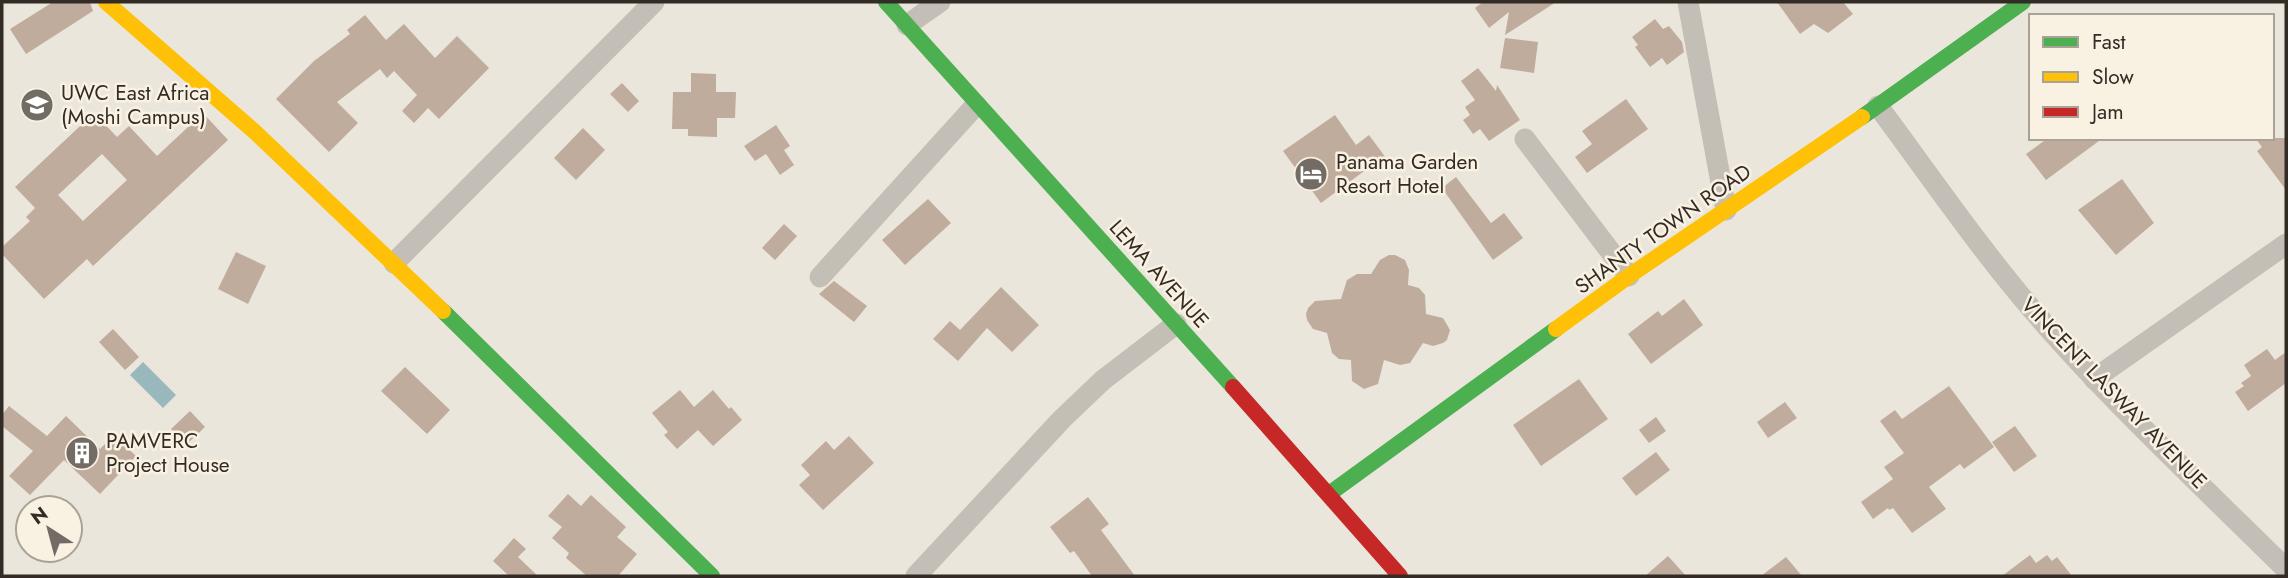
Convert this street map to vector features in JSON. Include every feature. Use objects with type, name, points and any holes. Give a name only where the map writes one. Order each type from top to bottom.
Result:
[{"type":"street","points":[[106,2],[254,132],[394,263],[712,576]]},
{"type":"street","name":"LEMA AVENUE","points":[[886,2],[1400,576]]},
{"type":"street","points":[[907,25],[940,2]]},
{"type":"street","points":[[1688,2],[1726,210]]},
{"type":"street","name":"SHANTY TOWN ROAD","points":[[1329,494],[1629,276],[1878,106],[2023,2]]},
{"type":"street","points":[[394,263],[650,3]]},
{"type":"street","points":[[820,277],[976,105]]},
{"type":"street","name":"VINCENT LASWAY AVENUE","points":[[1878,106],[1981,246],[2035,313],[2094,379],[2286,569]]},
{"type":"street","points":[[1525,139],[1629,276]]},
{"type":"street","points":[[2094,379],[2286,244]]},
{"type":"street","points":[[916,576],[1062,419],[1103,380],[1176,324]]},
{"type":"water","points":[[143,362],[176,395],[163,408],[130,375]]},
{"type":"building","points":[[53,2],[90,2],[93,11],[26,54],[10,29]]},
{"type":"building","points":[[1483,2],[1556,2],[1505,35],[1509,12],[1489,28],[1475,8]]},
{"type":"building","points":[[1777,2],[1843,2],[1853,14],[1828,33],[1814,24],[1800,34]]},
{"type":"building","points":[[365,15],[386,40],[404,24],[435,58],[457,36],[489,68],[439,119],[428,108],[414,123],[402,111],[417,95],[394,71],[387,78],[380,69],[337,102],[358,123],[329,152],[276,99],[314,61],[350,34],[347,30]]},
{"type":"building","points":[[1655,19],[1663,29],[1669,26],[1682,42],[1684,52],[1667,65],[1662,58],[1650,67],[1635,47],[1638,45],[1632,37]]},
{"type":"building","points":[[1505,38],[1538,42],[1534,73],[1500,68]]},
{"type":"building","points":[[1478,68],[1496,91],[1497,85],[1520,120],[1489,141],[1480,129],[1473,134],[1463,120],[1470,115],[1465,107],[1475,100],[1461,81]]},
{"type":"building","points":[[691,73],[716,74],[716,92],[736,92],[735,118],[717,118],[717,137],[688,136],[688,129],[672,129],[673,92],[691,92]]},
{"type":"building","points":[[622,83],[639,101],[628,112],[610,94]]},
{"type":"building","points":[[1626,99],[1648,129],[1587,173],[1575,157],[1592,144],[1582,131]]},
{"type":"building","points":[[94,113],[117,137],[129,126],[157,156],[203,113],[228,140],[93,266],[87,259],[44,299],[2,254],[2,247],[30,221],[26,217],[35,208],[15,187]],"holes":[[[102,154],[127,180],[83,221],[58,195]]]},
{"type":"building","points":[[1335,115],[1356,145],[1369,135],[1389,162],[1376,172],[1371,166],[1321,203],[1283,151]]},
{"type":"building","points":[[776,125],[790,146],[784,150],[794,165],[780,175],[766,154],[755,161],[744,146]]},
{"type":"building","points":[[583,128],[605,150],[576,180],[554,158]]},
{"type":"building","points":[[2286,138],[2286,190],[2257,151],[2262,147],[2257,140]]},
{"type":"building","points":[[2045,140],[2100,140],[2046,180],[2026,154]]},
{"type":"building","points":[[1456,177],[1491,223],[1504,213],[1523,238],[1493,260],[1442,188]]},
{"type":"building","points":[[2122,179],[2154,223],[2116,255],[2078,210]]},
{"type":"building","points":[[928,199],[951,223],[905,265],[882,240]]},
{"type":"building","points":[[784,224],[797,236],[775,260],[762,248]]},
{"type":"building","points":[[236,252],[266,266],[248,304],[218,289]]},
{"type":"building","points":[[1389,255],[1405,260],[1409,270],[1408,285],[1419,288],[1425,295],[1426,314],[1443,318],[1450,330],[1443,343],[1433,346],[1423,343],[1410,363],[1400,365],[1384,360],[1378,384],[1364,389],[1352,381],[1351,360],[1339,359],[1332,353],[1327,333],[1313,329],[1306,314],[1315,301],[1341,299],[1347,280],[1357,274],[1371,274],[1380,260]]},
{"type":"building","points":[[834,281],[867,306],[854,322],[819,294]]},
{"type":"building","points":[[1001,287],[1039,325],[1012,352],[987,328],[958,361],[933,339],[950,321],[960,330]]},
{"type":"building","points":[[1684,299],[1703,325],[1651,364],[1628,334],[1658,311],[1662,316]]},
{"type":"building","points":[[113,329],[139,357],[125,370],[99,342]]},
{"type":"building","points":[[2267,349],[2275,360],[2286,352],[2286,383],[2248,411],[2235,392],[2244,386],[2241,383],[2251,376],[2244,365]]},
{"type":"building","points":[[405,367],[450,410],[427,434],[381,391]]},
{"type":"building","points":[[1579,379],[1608,419],[1541,466],[1513,425]]},
{"type":"building","points":[[1949,386],[1994,447],[1964,469],[1960,464],[1929,487],[1946,509],[1912,533],[1893,508],[1888,508],[1873,519],[1861,502],[1893,479],[1884,467],[1904,453],[1880,421],[1895,410],[1902,419]]},
{"type":"building","points":[[680,390],[694,407],[713,390],[742,420],[713,446],[698,430],[677,449],[664,435],[668,432],[652,413]]},
{"type":"building","points":[[1785,402],[1797,418],[1768,438],[1757,422]]},
{"type":"building","name":"PAMVERC Project House","points":[[9,406],[47,436],[66,416],[100,449],[114,435],[136,456],[100,494],[64,460],[29,494],[9,476],[33,451],[2,426],[2,415]]},
{"type":"building","points":[[190,411],[205,427],[186,445],[171,429]]},
{"type":"building","points":[[1656,417],[1666,431],[1649,443],[1639,430]]},
{"type":"building","points":[[2015,426],[2037,456],[2014,472],[1992,442]]},
{"type":"building","points":[[849,436],[874,463],[823,510],[799,485],[810,475],[801,465],[826,441],[834,450]]},
{"type":"building","points":[[1656,452],[1670,470],[1636,496],[1622,478]]},
{"type":"building","points":[[568,494],[581,506],[591,495],[626,527],[617,537],[637,554],[618,576],[587,576],[566,558],[569,553],[552,538],[562,527],[548,516]]},
{"type":"building","points":[[1088,497],[1109,524],[1101,530],[1135,576],[1092,576],[1074,551],[1070,553],[1050,527]]},
{"type":"building","points":[[514,538],[526,549],[518,557],[538,576],[509,576],[493,561]]},
{"type":"building","points":[[2030,555],[2036,563],[2047,555],[2052,561],[2057,557],[2072,576],[2002,576]]},
{"type":"building","points":[[1668,556],[1686,576],[1645,576]]},
{"type":"building","points":[[1786,557],[1802,576],[1761,576]]},
{"type":"traffic: fast","points":[[886,2],[1233,387]]},
{"type":"traffic: fast","points":[[1862,117],[2023,2]]},
{"type":"traffic: fast","points":[[443,311],[712,576]]},
{"type":"traffic: fast","points":[[1329,494],[1556,329]]},
{"type":"traffic: slow","points":[[106,2],[255,132],[443,311]]},
{"type":"traffic: slow","points":[[1556,329],[1862,117]]},
{"type":"traffic: jam","points":[[1233,387],[1400,576]]},
{"type":"place","name":"UWC East Africa (Moshi Campus)","points":[[37,105]]},
{"type":"place","name":"Panama Garden Resort Hotel","points":[[1311,174]]},
{"type":"place","name":"PAMVERC Project House","points":[[82,453]]}]
